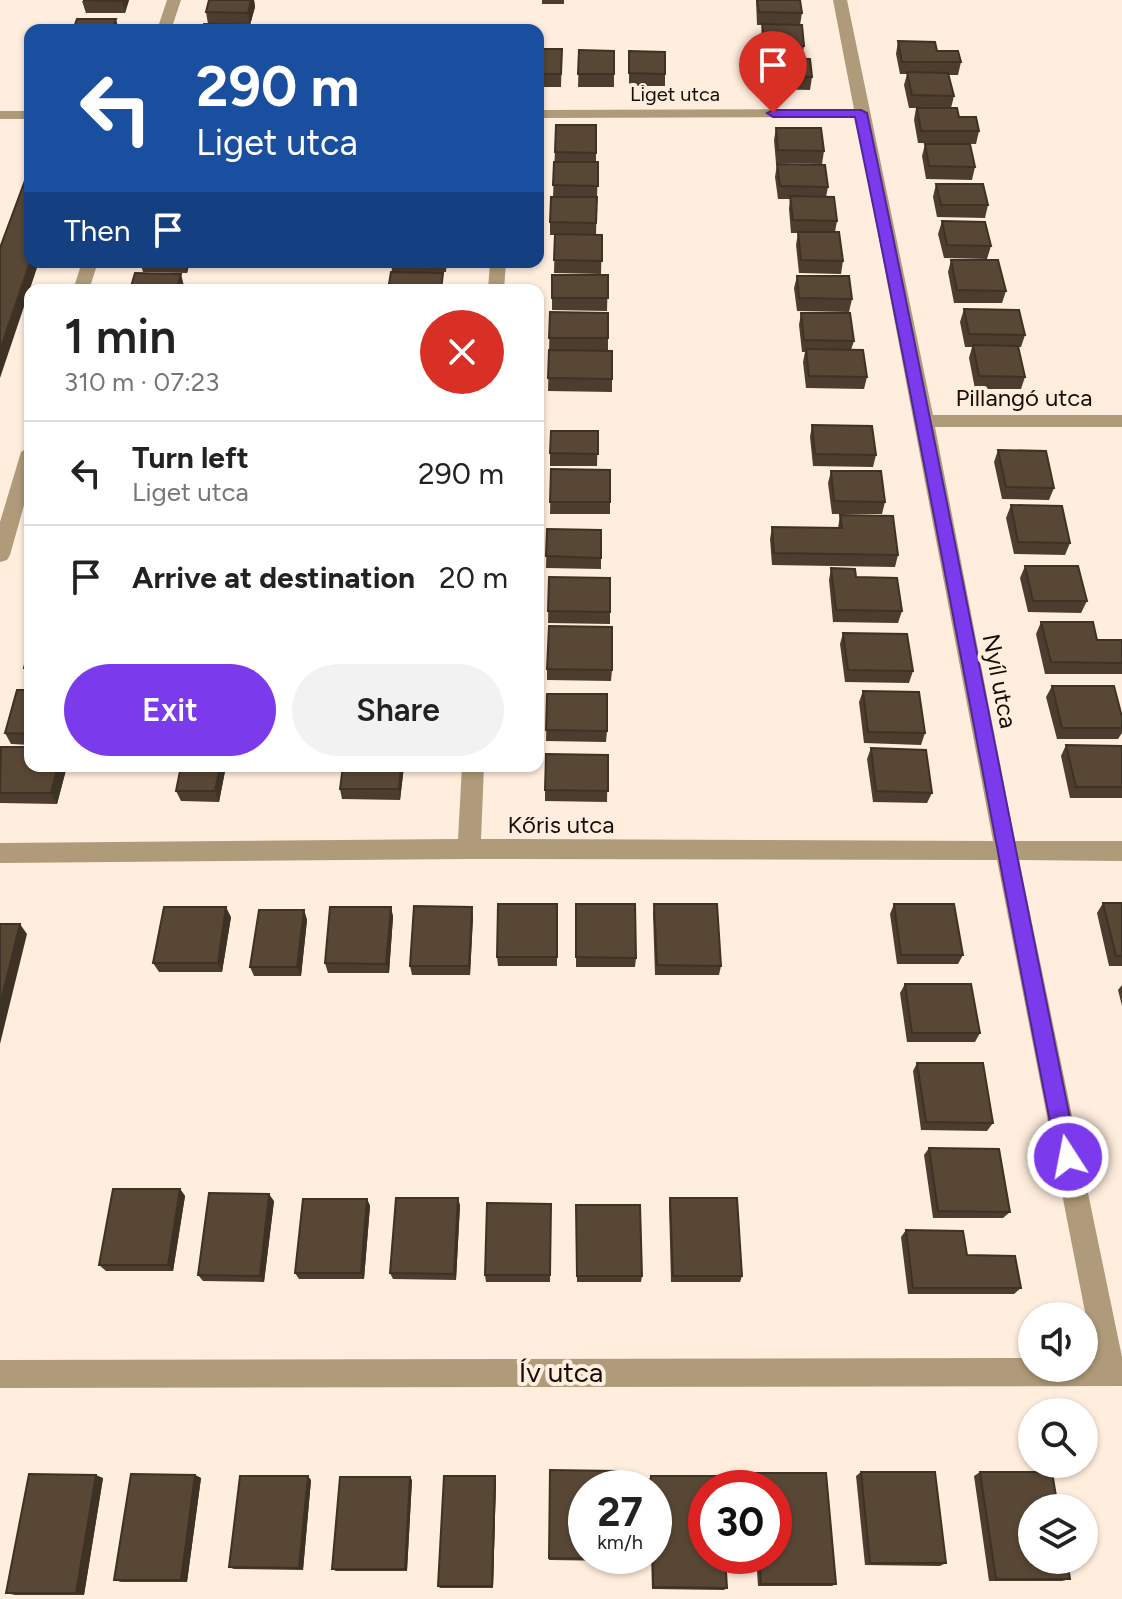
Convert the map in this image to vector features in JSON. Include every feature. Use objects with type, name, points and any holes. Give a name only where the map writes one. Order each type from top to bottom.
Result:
[{"type":"street","points":[[166,24],[174,0]]},
{"type":"street","name":"Nyíl utca","points":[[840,0],[925,421],[1006,851],[1116,1371]]},
{"type":"street","name":"Liget utca","points":[[544,114],[861,113]]},
{"type":"street","points":[[0,115],[24,115]]},
{"type":"street","name":"Pillangó utca","points":[[925,421],[1122,421]]},
{"type":"street","points":[[0,555],[24,473]]},
{"type":"street","points":[[469,849],[473,772]]},
{"type":"street","name":"Kőris utca","points":[[0,853],[469,849],[1122,851]]},
{"type":"street","name":"Ív utca","points":[[0,1374],[1116,1371]]},
{"type":"building","points":[[209,0],[251,0],[248,13],[206,12]]},
{"type":"building","points":[[757,0],[800,0],[802,13],[759,12]]},
{"type":"building","points":[[77,19],[116,19],[114,24],[75,24]]},
{"type":"building","points":[[762,24],[802,25],[804,46],[765,45]]},
{"type":"building","points":[[898,41],[935,42],[937,51],[958,51],[961,62],[902,62]]},
{"type":"building","points":[[544,49],[562,49],[561,74],[544,74]]},
{"type":"building","points":[[579,50],[614,51],[614,74],[578,74]]},
{"type":"building","points":[[629,51],[665,52],[665,74],[629,73]]},
{"type":"building","points":[[763,58],[810,59],[812,77],[765,76]]},
{"type":"building","points":[[907,72],[948,73],[954,96],[912,95]]},
{"type":"building","points":[[917,108],[957,108],[959,117],[976,117],[979,131],[921,131]]},
{"type":"building","points":[[556,125],[596,125],[596,153],[555,152]]},
{"type":"building","points":[[776,128],[821,128],[824,151],[778,150]]},
{"type":"building","points":[[925,144],[970,144],[975,167],[929,166]]},
{"type":"building","points":[[554,162],[598,162],[598,186],[553,185]]},
{"type":"building","points":[[777,164],[825,165],[828,187],[780,186]]},
{"type":"building","points":[[24,183],[24,268],[28,268],[0,350],[0,248]]},
{"type":"building","points":[[936,184],[983,184],[988,205],[941,205]]},
{"type":"building","points":[[790,196],[834,197],[837,221],[793,220]]},
{"type":"building","points":[[551,197],[597,197],[596,223],[550,222]]},
{"type":"building","points":[[942,221],[985,222],[991,246],[947,245]]},
{"type":"building","points":[[798,232],[839,232],[843,261],[801,260]]},
{"type":"building","points":[[555,234],[602,235],[602,261],[554,260]]},
{"type":"building","points":[[951,260],[998,260],[1006,291],[957,290]]},
{"type":"building","points":[[391,272],[443,273],[442,284],[389,284]]},
{"type":"building","points":[[135,273],[181,274],[178,284],[132,284]]},
{"type":"building","points":[[552,275],[608,275],[608,298],[552,298]]},
{"type":"building","points":[[797,276],[849,276],[852,299],[799,298]]},
{"type":"building","points":[[964,309],[1019,310],[1025,335],[969,334]]},
{"type":"building","points":[[550,312],[608,313],[608,338],[549,338]]},
{"type":"building","points":[[801,313],[850,313],[854,341],[804,340]]},
{"type":"building","points":[[973,345],[1018,346],[1025,377],[979,376]]},
{"type":"building","points":[[806,349],[863,350],[867,377],[809,376]]},
{"type":"building","points":[[549,350],[612,351],[612,379],[548,378]]},
{"type":"building","points":[[812,425],[872,426],[876,455],[815,454]]},
{"type":"building","points":[[551,431],[598,431],[598,454],[550,453]]},
{"type":"building","points":[[998,450],[1046,451],[1054,488],[1006,487]]},
{"type":"building","points":[[551,469],[610,470],[610,502],[550,502]]},
{"type":"building","points":[[831,471],[881,471],[885,502],[834,501]]},
{"type":"building","points":[[1011,505],[1062,506],[1070,543],[1018,542]]},
{"type":"building","points":[[840,515],[893,516],[898,555],[774,553],[772,527],[842,528]]},
{"type":"building","points":[[547,529],[601,530],[601,558],[546,556]]},
{"type":"building","points":[[1025,566],[1078,566],[1087,601],[1033,601]]},
{"type":"building","points":[[831,568],[855,569],[856,577],[897,578],[902,611],[836,610]]},
{"type":"building","points":[[549,577],[610,578],[610,612],[548,611]]},
{"type":"building","points":[[1041,622],[1093,622],[1097,640],[1122,640],[1122,663],[1051,662]]},
{"type":"building","points":[[549,626],[612,627],[612,670],[547,669]]},
{"type":"building","points":[[843,633],[907,634],[913,671],[848,670]]},
{"type":"building","points":[[1052,686],[1114,686],[1122,728],[1062,728]]},
{"type":"building","points":[[17,690],[24,690],[24,734],[5,733]]},
{"type":"building","points":[[863,691],[919,692],[925,733],[868,732]]},
{"type":"building","points":[[547,694],[607,694],[607,731],[546,730]]},
{"type":"building","points":[[1066,745],[1122,746],[1122,787],[1076,787]]},
{"type":"building","points":[[1,747],[24,747],[24,772],[56,772],[51,793],[0,793]]},
{"type":"building","points":[[871,748],[926,750],[932,793],[876,791]]},
{"type":"building","points":[[546,754],[608,755],[608,791],[545,790]]},
{"type":"building","points":[[180,772],[219,772],[215,791],[176,791]]},
{"type":"building","points":[[342,772],[400,772],[399,789],[340,789]]},
{"type":"building","points":[[1103,903],[1122,903],[1122,956],[1116,956]]},
{"type":"building","points":[[498,904],[557,904],[557,957],[497,957]]},
{"type":"building","points":[[576,904],[635,904],[636,958],[576,957]]},
{"type":"building","points":[[654,904],[717,904],[721,966],[657,965]]},
{"type":"building","points":[[894,904],[954,904],[963,955],[901,955]]},
{"type":"building","points":[[414,906],[472,907],[469,966],[410,966]]},
{"type":"building","points":[[164,907],[226,907],[218,963],[153,963]]},
{"type":"building","points":[[330,907],[391,907],[386,964],[325,963]]},
{"type":"building","points":[[259,910],[304,910],[297,967],[250,967]]},
{"type":"building","points":[[0,924],[20,924],[0,1005]]},
{"type":"building","points":[[905,984],[971,984],[980,1033],[912,1033]]},
{"type":"building","points":[[917,1063],[983,1063],[993,1123],[926,1122]]},
{"type":"building","points":[[929,1148],[999,1149],[1010,1212],[938,1211]]},
{"type":"building","points":[[113,1189],[180,1189],[168,1265],[99,1265]]},
{"type":"building","points":[[209,1193],[269,1194],[260,1276],[198,1275]]},
{"type":"building","points":[[396,1198],[458,1198],[454,1274],[390,1273]]},
{"type":"building","points":[[670,1198],[737,1198],[742,1276],[673,1276]]},
{"type":"building","points":[[303,1199],[367,1199],[361,1273],[295,1273]]},
{"type":"building","points":[[487,1203],[551,1204],[550,1275],[485,1275]]},
{"type":"building","points":[[576,1205],[640,1205],[642,1276],[577,1276]]},
{"type":"building","points":[[906,1230],[963,1231],[967,1255],[1015,1256],[1021,1288],[913,1288]]},
{"type":"building","points":[[550,1470],[568,1470],[568,1558],[549,1558]]},
{"type":"building","points":[[861,1472],[935,1472],[946,1563],[870,1563]]},
{"type":"building","points":[[980,1472],[1018,1472],[1018,1478],[1053,1478],[1056,1494],[1018,1494],[1018,1574],[1069,1574],[1070,1579],[996,1579]]},
{"type":"building","points":[[792,1473],[826,1473],[836,1584],[761,1584],[760,1574],[792,1574]]},
{"type":"building","points":[[29,1474],[96,1475],[76,1593],[6,1593]]},
{"type":"building","points":[[131,1474],[195,1475],[181,1580],[114,1580]]},
{"type":"building","points":[[240,1476],[308,1476],[299,1568],[229,1567]]},
{"type":"building","points":[[444,1476],[495,1476],[492,1586],[438,1586]]},
{"type":"building","points":[[672,1476],[688,1476],[688,1574],[726,1574],[727,1588],[653,1587],[653,1574],[672,1574]]},
{"type":"building","points":[[340,1477],[410,1477],[405,1569],[332,1569]]},
{"type":"route","points":[[773,113],[861,113],[925,421],[1006,851],[1068,1157]]}]
